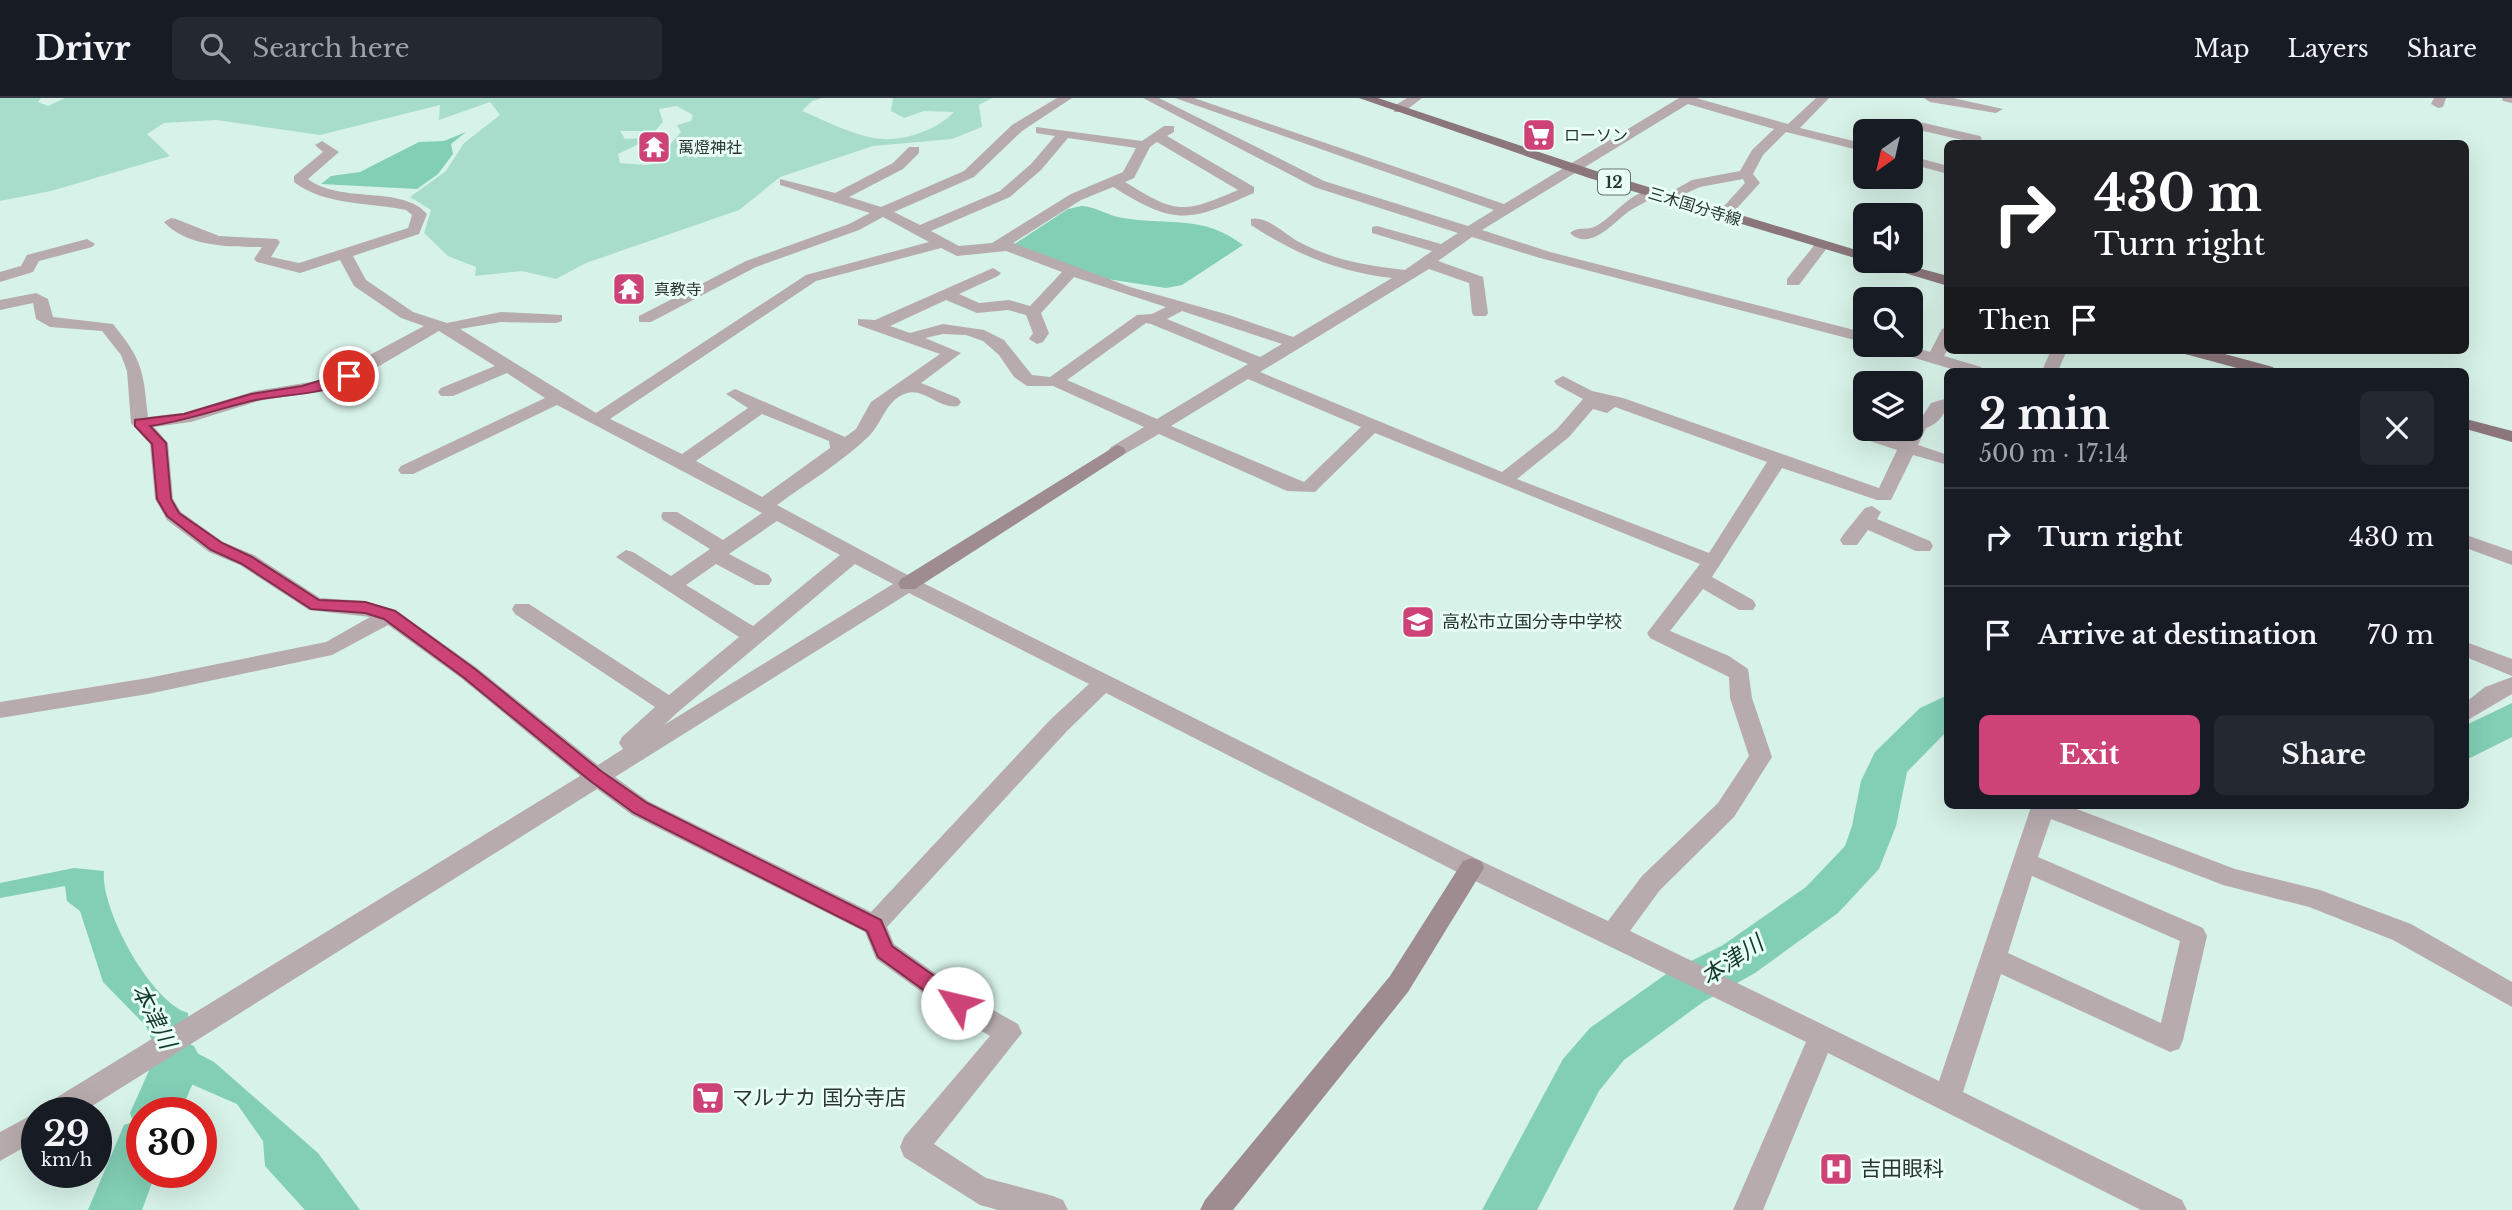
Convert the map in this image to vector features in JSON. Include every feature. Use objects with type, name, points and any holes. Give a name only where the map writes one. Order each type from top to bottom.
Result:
[{"type":"main road","name":"三木国分寺線","points":[[1366,98],[1573,168],[1853,254]]},
{"type":"main road","points":[[1919,273],[1944,280]]},
{"type":"main road","points":[[2205,354],[2256,368]]},
{"type":"main road","points":[[2469,425],[2512,437]]},
{"type":"street","points":[[645,319],[751,264],[886,213],[902,202],[969,174],[1017,128],[1066,98]]},
{"type":"street","points":[[1149,98],[1319,184],[1545,255],[1853,335]]},
{"type":"street","points":[[1399,109],[1416,98]]},
{"type":"street","points":[[82,1097],[217,1015],[595,775],[908,584],[1117,451],[1428,263],[1443,249],[1505,209],[1687,98],[1744,118],[1853,145]]},
{"type":"street","points":[[1667,198],[1697,183],[1725,180],[1746,174],[1757,153],[1823,98]]},
{"type":"street","points":[[1930,98],[1986,123]]},
{"type":"street","points":[[1192,99],[1505,209]]},
{"type":"street","points":[[996,247],[1076,197],[1129,175],[1144,145],[1190,119]]},
{"type":"street","points":[[1923,124],[1986,123]]},
{"type":"street","points":[[1041,130],[1144,145]]},
{"type":"street","points":[[918,231],[1005,194],[1036,167],[1064,134]]},
{"type":"street","points":[[1115,182],[1164,212],[1195,214],[1249,190],[1156,136]]},
{"type":"street","points":[[171,222],[193,236],[208,241],[272,242],[262,258],[300,268],[414,231],[420,214],[417,210],[401,204],[328,193],[303,183],[299,179],[332,152],[322,145]]},
{"type":"street","points":[[838,197],[898,166],[914,150]]},
{"type":"street","points":[[1923,163],[1944,169]]},
{"type":"street","points":[[1723,215],[1753,183],[1746,174]]},
{"type":"street","points":[[785,182],[886,213],[957,251],[1007,246],[1124,290],[1294,344]]},
{"type":"street","points":[[1577,233],[1599,231],[1624,208],[1651,193]]},
{"type":"street","points":[[1256,222],[1298,250],[1332,263],[1364,271],[1406,275]]},
{"type":"street","points":[[1377,230],[1443,249]]},
{"type":"street","points":[[0,277],[28,269],[32,258],[87,244]]},
{"type":"street","points":[[597,420],[811,278],[940,244]]},
{"type":"street","points":[[1793,282],[1822,246]]},
{"type":"street","points":[[344,253],[360,282],[407,315],[441,327],[597,420],[683,462],[908,584],[1472,868],[1669,961],[2172,1210]]},
{"type":"street","points":[[1428,263],[1477,280],[1480,313]]},
{"type":"street","points":[[1033,312],[1072,270]]},
{"type":"street","points":[[672,585],[720,552],[863,432],[877,406],[953,353],[870,324],[947,295],[993,273]]},
{"type":"street","points":[[947,295],[977,308],[1009,305],[1033,312]]},
{"type":"street","points":[[1,302],[36,298],[42,302],[44,319],[50,322],[107,327],[129,355],[135,370],[140,423],[159,443],[164,499],[174,516],[216,547],[247,560],[316,605],[365,608],[389,615],[469,673],[640,808],[874,925],[885,951],[957,1003],[1009,1033],[914,1147],[980,1191],[1053,1210]]},
{"type":"street","points":[[1154,319],[1181,306]]},
{"type":"street","points":[[1033,312],[1041,334],[1037,339]]},
{"type":"street","points":[[140,423],[185,418],[255,397],[327,385],[441,327],[469,319],[489,316],[556,318]]},
{"type":"street","points":[[911,339],[919,333],[944,328],[973,332],[998,344],[1020,376],[1041,385],[1055,381],[1143,318],[1154,319],[1374,424],[1707,570],[1746,605]]},
{"type":"street","points":[[1935,358],[1944,340]]},
{"type":"street","points":[[1923,354],[1965,368]]},
{"type":"street","points":[[2055,361],[2073,366]]},
{"type":"street","points":[[447,392],[509,366]]},
{"type":"street","points":[[1055,381],[1294,487],[1308,488],[1374,424]]},
{"type":"street","points":[[1563,381],[1587,395],[1617,402],[1884,496]]},
{"type":"street","points":[[905,387],[922,388],[952,402]]},
{"type":"street","points":[[734,394],[837,438],[839,450]]},
{"type":"street","points":[[407,470],[558,398]]},
{"type":"street","points":[[1504,480],[1563,433],[1590,402],[1684,435]]},
{"type":"street","points":[[1850,540],[1884,496],[1919,424],[1929,421],[1937,407],[1944,404]]},
{"type":"street","points":[[683,462],[760,407]]},
{"type":"street","points":[[1888,441],[1944,460]]},
{"type":"street","points":[[1613,934],[1651,883],[1726,810],[1760,757],[1741,698],[1740,674],[1725,661],[1702,655],[1657,633],[1707,570],[1778,460]]},
{"type":"street","points":[[670,516],[762,580]]},
{"type":"street","points":[[1864,521],[1923,546]]},
{"type":"street","points":[[2469,542],[2512,558]]},
{"type":"street","points":[[595,775],[670,706],[854,554]]},
{"type":"street","points":[[626,557],[754,637]]},
{"type":"street","points":[[522,609],[670,706]]},
{"type":"street","points":[[0,710],[148,686],[332,648],[389,615]]},
{"type":"street","points":[[2469,650],[2512,667]]},
{"type":"street","points":[[874,925],[1059,725],[1105,682]]},
{"type":"street","points":[[2469,711],[2493,693],[2512,685]]},
{"type":"street","points":[[1947,1098],[2042,809]]},
{"type":"street","points":[[2049,809],[2102,826],[2232,878],[2311,897],[2403,932],[2512,995]]},
{"type":"street","points":[[1993,958],[2170,1040],[2194,936],[2025,862]]},
{"type":"street","points":[[1215,1210],[1399,984],[1472,868]]},
{"type":"street","points":[[1748,1210],[1822,1036]]},
{"type":"street","points":[[0,1147],[21,1135]]},
{"type":"shaded area","points":[[0,98],[41,98],[38,102],[48,106],[65,98],[822,98],[812,101],[802,111],[856,133],[874,138],[895,139],[928,130],[954,112],[924,111],[904,118],[891,111],[893,98],[992,98],[979,105],[982,127],[952,139],[873,146],[780,177],[739,210],[586,263],[556,279],[522,271],[475,276],[476,267],[448,256],[424,233],[431,210],[410,197],[446,171],[464,143],[500,115],[490,102],[439,120],[440,105],[320,135],[216,120],[164,123],[147,134],[170,156],[51,191],[0,201]],"holes":[[[677,106],[693,115],[691,121],[677,125],[681,132],[661,155],[670,161],[647,165],[620,163],[618,154],[637,145],[642,138],[625,139],[620,131],[655,131],[663,122],[659,109]]]},
{"type":"water","points":[[466,132],[451,144],[453,154],[438,174],[417,189],[321,184],[331,176],[360,172],[419,142],[444,141]]},
{"type":"water","points":[[1082,206],[1123,218],[1199,225],[1228,235],[1243,245],[1182,285],[1166,288],[1107,279],[1013,245],[1068,209]]},
{"type":"water","points":[[74,868],[104,871],[110,908],[131,952],[159,992],[188,1013],[191,1050],[214,1062],[318,1153],[360,1210],[305,1210],[265,1166],[263,1141],[237,1104],[184,1081],[161,1087],[160,1061],[146,1026],[103,982],[80,911],[67,901],[65,886],[0,898],[0,883]]},
{"type":"waterway","name":"本津川","points":[[1509,1210],[1581,1075],[1607,1044],[1686,987],[1739,959],[1822,900],[1863,856],[1874,826],[1882,781],[1890,763],[1934,719],[1944,713]]},
{"type":"waterway","name":"本津川","points":[[2469,742],[2512,718]]},
{"type":"waterway","points":[[162,1097],[177,1062]]},
{"type":"waterway","points":[[115,1210],[126,1183]]},
{"type":"place","name":"ローソン","points":[[1539,135]]},
{"type":"place","name":"萬燈神社","points":[[654,147]]},
{"type":"place","name":"真教寺","points":[[629,289]]},
{"type":"place","name":"高松市立国分寺中学校","points":[[1418,622]]},
{"type":"place","name":"マルナカ 国分寺店","points":[[708,1098]]},
{"type":"place","name":"吉田眼科","points":[[1836,1169]]},
{"type":"route","points":[[349,376],[327,385],[255,397],[185,418],[140,423],[159,443],[159,475],[164,499],[174,516],[216,547],[247,560],[316,605],[329,608],[365,608],[389,615],[469,673],[640,808],[874,925],[885,951],[957,1003]]}]
